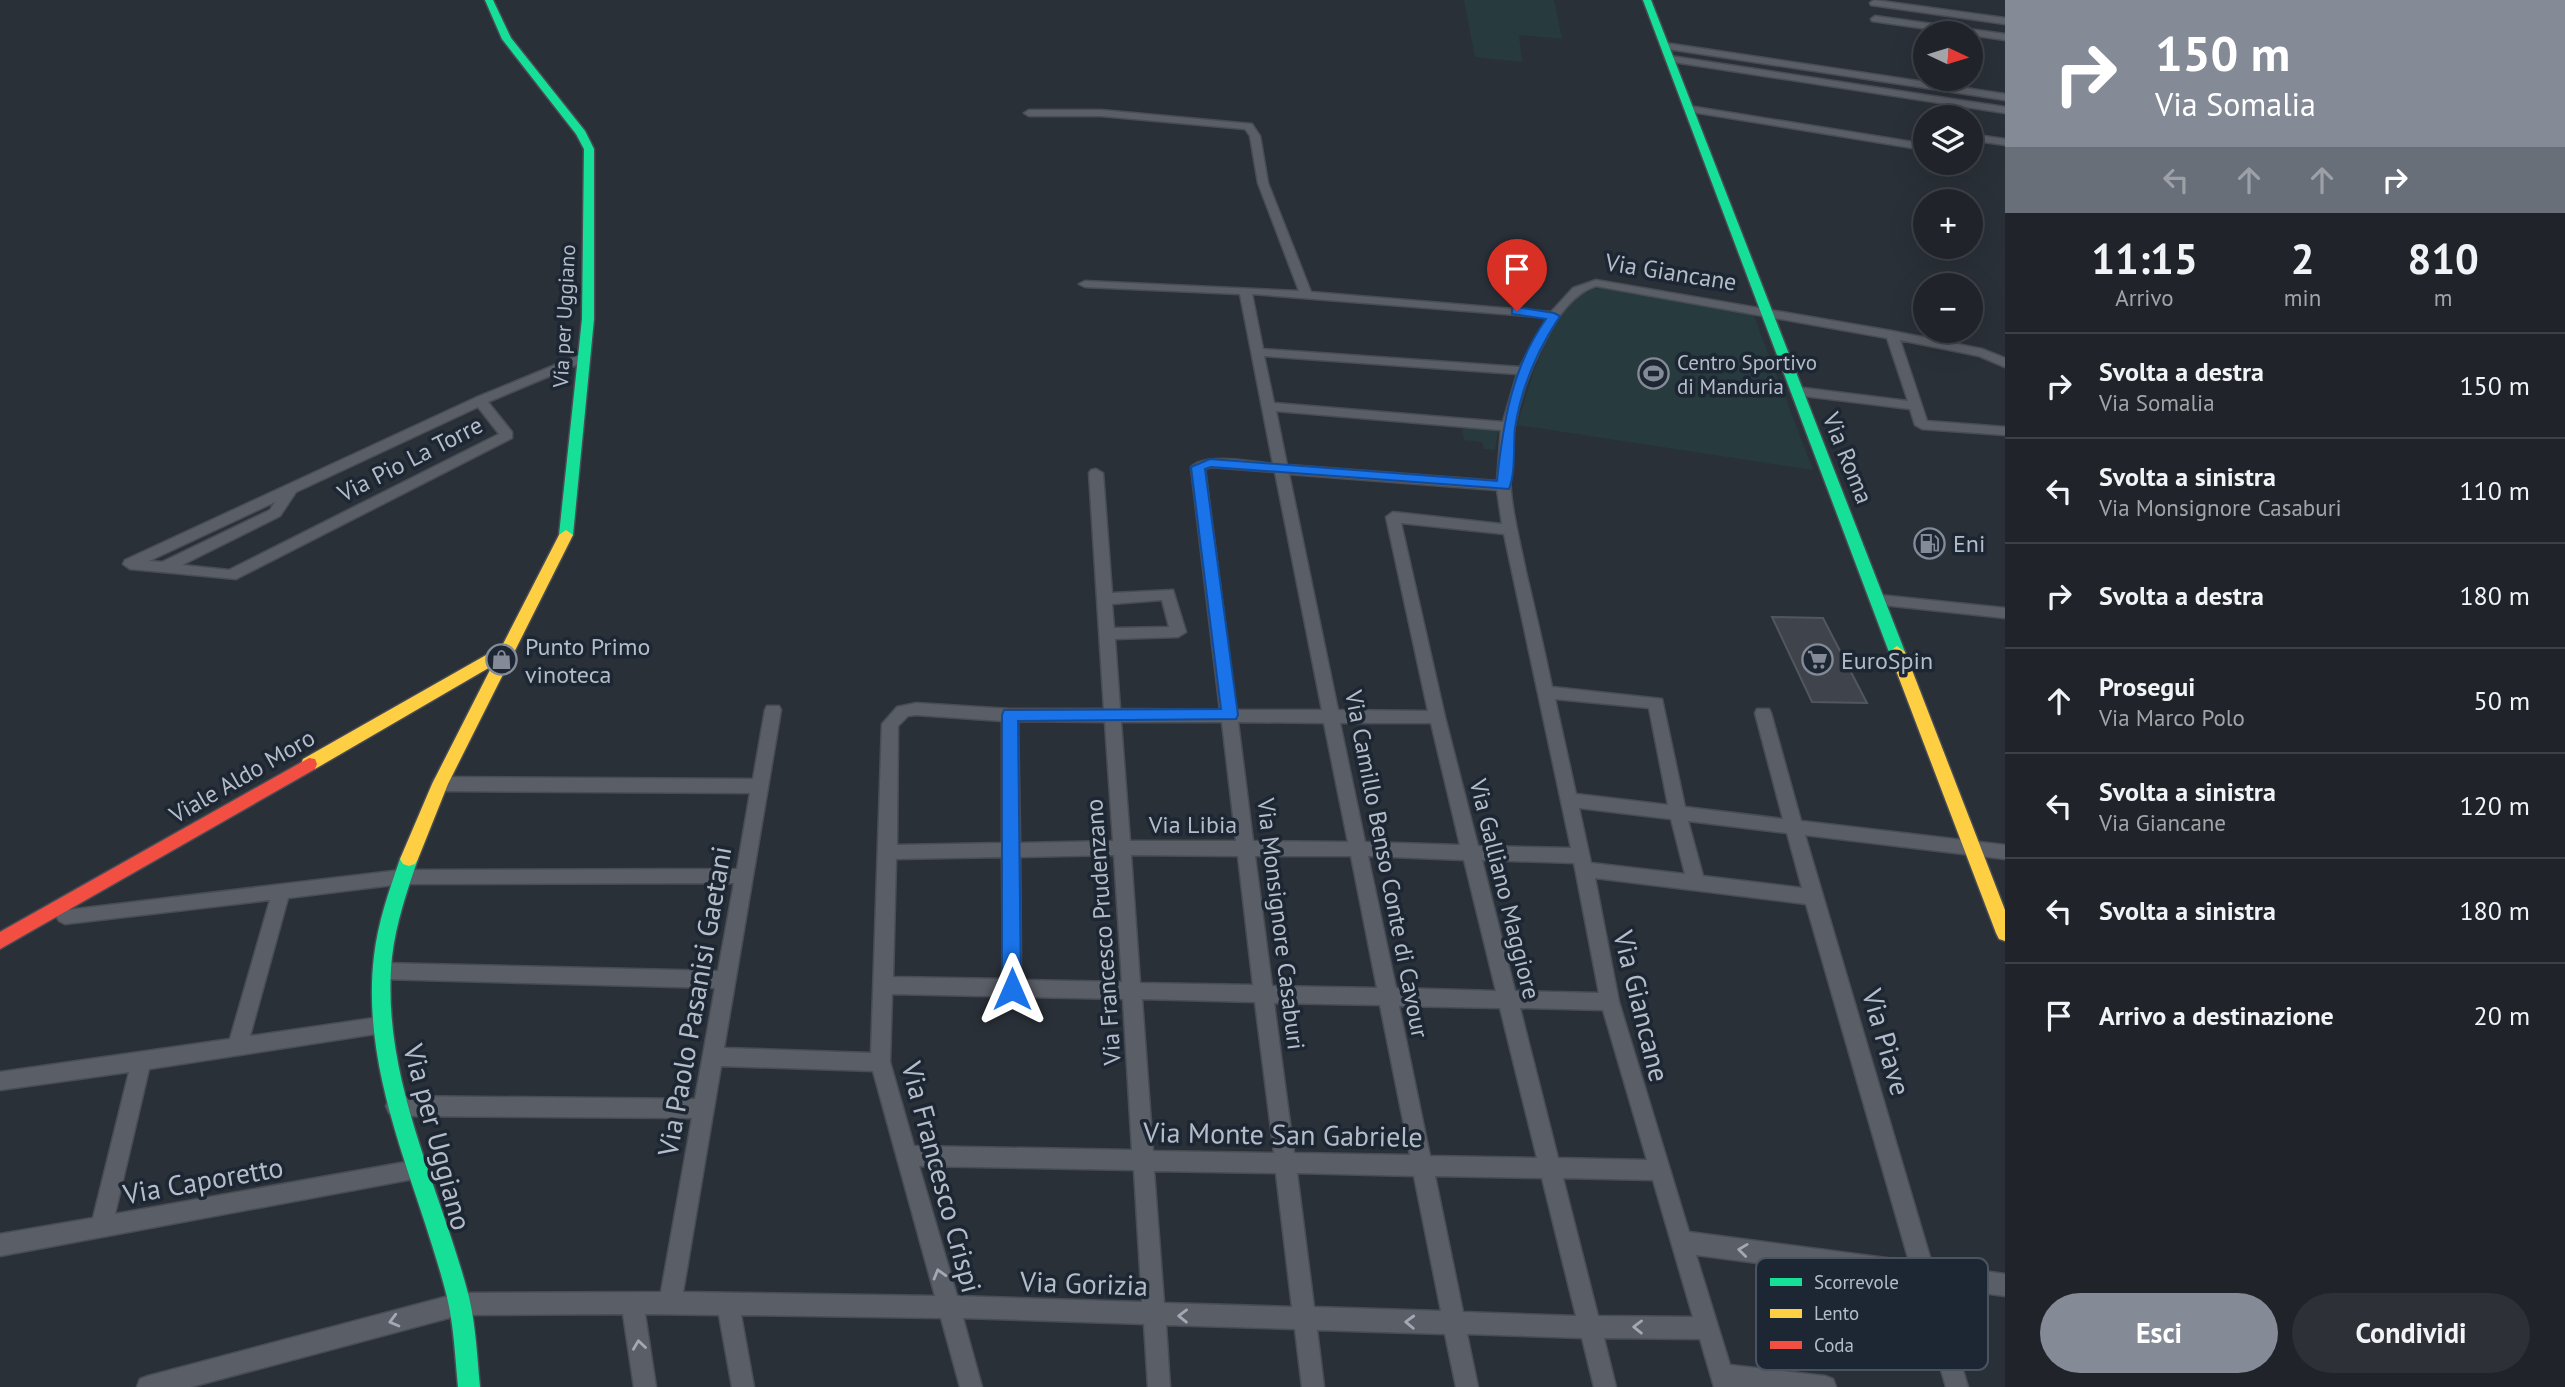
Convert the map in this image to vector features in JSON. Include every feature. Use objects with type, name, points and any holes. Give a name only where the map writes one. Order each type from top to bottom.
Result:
[{"type":"street","name":"Via per Uggiano","points":[[470,1387],[460,1304],[396,1106],[382,1026],[382,971],[388,922],[401,877],[440,784],[566,539],[589,318],[589,149],[581,132],[507,39],[489,0]]},
{"type":"street","name":"Via Roma","points":[[1647,0],[2005,933]]},
{"type":"street","points":[[2005,21],[1874,1],[1875,23],[2005,37]]},
{"type":"street","points":[[1667,52],[2005,97]]},
{"type":"street","points":[[1667,52],[2005,110]]},
{"type":"street","points":[[1689,109],[1913,145]]},
{"type":"street","points":[[1029,113],[1101,113],[1248,126],[1255,136],[1263,183],[1306,294]]},
{"type":"street","points":[[1983,139],[2005,142]]},
{"type":"street","name":"Via Giancane","points":[[1723,1381],[1610,1002],[1583,863],[1510,530],[1504,486],[1509,426],[1525,370],[1537,341],[1572,293],[1582,285],[1596,283],[1892,335],[1982,353],[2005,363]]},
{"type":"street","points":[[1085,284],[1306,294],[1554,316]]},
{"type":"street","name":"Via Camillo Benso Conte di Cavour","points":[[1245,291],[1467,1387]]},
{"type":"street","points":[[1892,335],[1922,425],[2005,431]]},
{"type":"street","points":[[1257,352],[1525,370]]},
{"type":"street","name":"Via Pio La Torre","points":[[164,568],[231,575],[507,435],[480,401],[584,357]]},
{"type":"street","points":[[1796,391],[1915,406]]},
{"type":"street","points":[[291,489],[275,513],[164,568],[130,564],[291,489],[480,401]]},
{"type":"street","points":[[1267,407],[1509,426]]},
{"type":"street","name":"Via Monsignore Casaburi","points":[[1283,470],[1210,463],[1198,467],[1266,994],[1313,1387]]},
{"type":"street","points":[[1283,470],[1504,486]]},
{"type":"street","name":"Via Francesco Prudenzano","points":[[1096,474],[1158,1387]]},
{"type":"street","name":"Via Galliano Maggiore","points":[[1510,530],[1392,517],[1437,717],[1605,1387]]},
{"type":"street","points":[[1104,599],[1168,594],[1178,632],[1106,634]]},
{"type":"street","points":[[1879,600],[2005,612]]},
{"type":"street","name":"Viale Aldo Moro","points":[[0,941],[507,650]]},
{"type":"street","name":"Viale Aldo Moro","points":[[0,953],[497,670]]},
{"type":"street","points":[[1545,692],[1656,703],[1678,815],[1696,883]]},
{"type":"street","name":"Via Paolo Pasanisi Gaetani","points":[[670,1303],[774,709]]},
{"type":"street","name":"Via Francesco Crispi","points":[[971,1387],[880,1062],[890,724],[903,711],[916,709],[1010,715]]},
{"type":"street","name":"Via Piave","points":[[1763,713],[1813,897],[1920,1258]]},
{"type":"street","points":[[1012,989],[1010,715],[1437,717]]},
{"type":"street","points":[[440,784],[760,786]]},
{"type":"street","points":[[1569,800],[2005,852]]},
{"type":"street","name":"Via Libia","points":[[888,852],[1123,848],[1472,852],[1583,863],[1696,883],[1813,897]]},
{"type":"street","points":[[65,916],[401,877],[744,876]]},
{"type":"street","points":[[237,1047],[281,891]]},
{"type":"street","points":[[382,971],[726,980]]},
{"type":"street","points":[[883,985],[1610,1002]]},
{"type":"street","points":[[0,1081],[382,1026]]},
{"type":"street","points":[[713,1057],[880,1062]]},
{"type":"street","points":[[102,1226],[141,1061]]},
{"type":"street","points":[[396,1106],[704,1109]]},
{"type":"street","name":"Via Monte San Gabriele","points":[[906,1156],[1659,1170]]},
{"type":"street","name":"Via Caporetto","points":[[0,1245],[417,1170]]},
{"type":"street","points":[[1681,1242],[1806,1258]]},
{"type":"street","points":[[728,1303],[743,1387]]},
{"type":"street","name":"Via Gorizia","points":[[148,1387],[460,1304],[728,1303],[948,1307],[1154,1315],[1706,1328]]},
{"type":"street","points":[[633,1304],[645,1387]]},
{"type":"street","name":"Via Piave","points":[[1952,1370],[1957,1387]]},
{"type":"street","points":[[1723,1381],[1825,1387]]},
{"type":"green space","points":[[1464,0],[1554,0],[1562,39],[1519,35],[1522,62],[1475,57]]},
{"type":"green space","name":"Centro Sportivo di Manduria","points":[[1598,288],[1616,288],[1752,311],[1813,470],[1517,425],[1536,367],[1555,325],[1567,308],[1582,295]]},
{"type":"green space","points":[[1462,428],[1498,430],[1495,450],[1484,449],[1482,442],[1464,440]]},
{"type":"building","name":"EuroSpin","points":[[1772,617],[1823,618],[1867,703],[1812,702]]},
{"type":"traffic: fast","points":[[489,0],[507,39],[581,133],[589,149],[588,319],[566,535]]},
{"type":"traffic: fast","points":[[1647,0],[1897,652]]},
{"type":"traffic: fast","points":[[409,859],[392,909],[383,957],[382,1004],[386,1049],[408,1141],[459,1302],[469,1387]]},
{"type":"traffic: slow","points":[[409,859],[440,784],[566,535]]},
{"type":"traffic: slow","points":[[309,764],[507,650]]},
{"type":"traffic: slow","points":[[1897,652],[2005,933]]},
{"type":"traffic: jam","points":[[0,941],[309,764]]},
{"type":"place","name":"Centro Sportivo di Manduria","points":[[1654,374]]},
{"type":"place","name":"Eni","points":[[1930,543]]},
{"type":"place","name":"Punto Primo vinoteca","points":[[502,660]]},
{"type":"place","name":"EuroSpin","points":[[1818,660]]},
{"type":"route","points":[[1012,989],[1010,715],[1230,715],[1198,467],[1210,463],[1504,486],[1509,426],[1525,370],[1537,341],[1554,316],[1517,311]]}]
